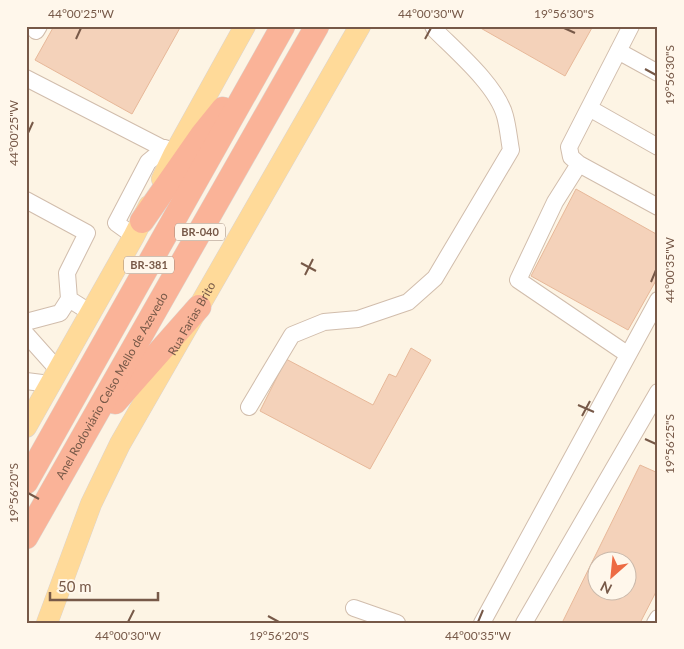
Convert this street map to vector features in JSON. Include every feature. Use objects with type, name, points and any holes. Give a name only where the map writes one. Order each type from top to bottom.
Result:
[{"type":"highway","points":[[138,228],[202,135],[271,49],[283,26]]},
{"type":"highway","name":"Anel Rodoviário Celso Mello de Azevedo","points":[[26,537],[316,26]]},
{"type":"highway","name":"BR-381","points":[[26,482],[271,49]]},
{"type":"highway","points":[[83,439],[199,307]]},
{"type":"main road","points":[[26,427],[138,228],[169,151],[245,26]]},
{"type":"main road","name":"Rua Farias Brito","points":[[47,623],[92,504],[120,444],[360,26]]},
{"type":"street","points":[[249,407],[292,335],[324,322],[358,319],[408,302],[435,278],[511,150],[505,114],[494,95],[474,69],[433,26]]},
{"type":"street","points":[[631,26],[569,146],[571,157],[579,164],[658,207]]},
{"type":"street","points":[[618,52],[658,73]]},
{"type":"street","points":[[26,78],[169,151]]},
{"type":"street","points":[[589,108],[658,147]]},
{"type":"street","points":[[579,164],[555,202],[518,280],[627,354]]},
{"type":"street","points":[[26,200],[87,233],[67,273],[69,299],[60,313],[26,322]]},
{"type":"street","points":[[69,299],[91,313]]},
{"type":"street","points":[[482,623],[658,300]]},
{"type":"street","points":[[26,334],[54,377],[26,381]]},
{"type":"street","points":[[524,623],[658,392]]},
{"type":"street","points":[[354,608],[397,623]]},
{"type":"street","points":[[656,623],[658,618]]},
{"type":"building","points":[[54,26],[181,26],[132,114],[35,60]]},
{"type":"building","points":[[477,26],[593,26],[565,76]]},
{"type":"building","points":[[576,189],[658,235],[658,277],[628,330],[531,276]]},
{"type":"building","points":[[411,348],[431,360],[370,469],[260,411],[286,359],[373,405],[389,374],[396,377]]},
{"type":"building","points":[[640,465],[658,473],[658,588],[640,623],[562,623],[586,574],[586,602],[636,602],[636,552],[597,552]]}]
